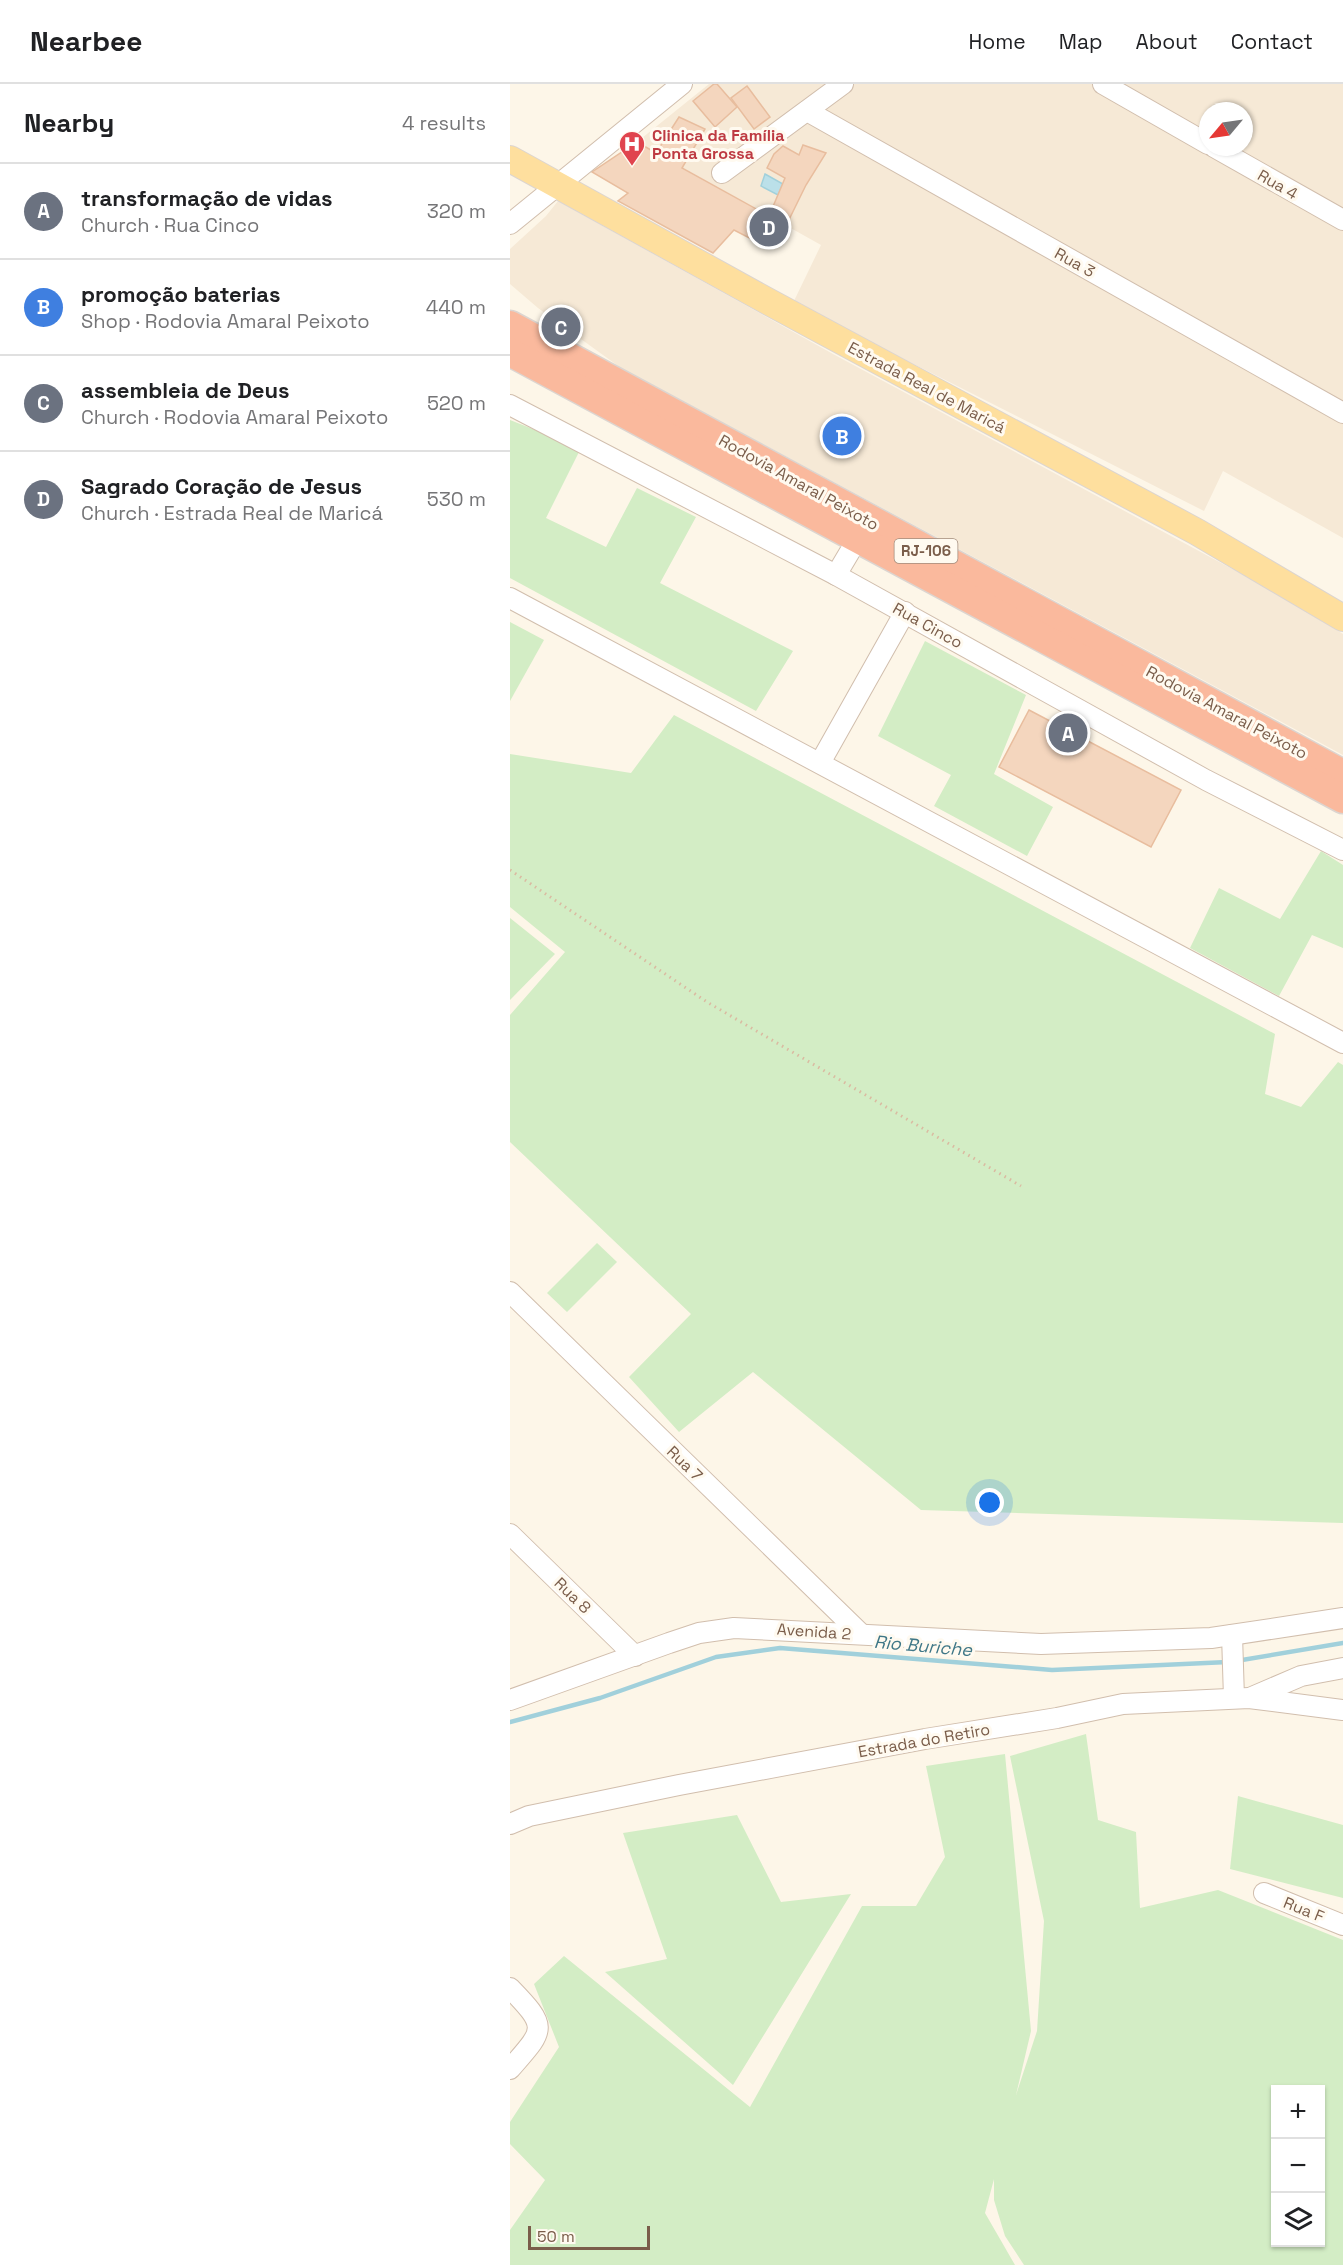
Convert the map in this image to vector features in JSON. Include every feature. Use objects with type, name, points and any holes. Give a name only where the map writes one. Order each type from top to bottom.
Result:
[{"type":"highway","name":"Rodovia Amaral Peixoto","points":[[510,325],[1343,774]]},
{"type":"highway","name":"Rodovia Amaral Peixoto","points":[[510,352],[1343,799]]},
{"type":"main road","name":"Estrada Real de Maricá","points":[[510,159],[769,302],[1197,532],[1343,618]]},
{"type":"street","points":[[510,224],[682,84]]},
{"type":"street","points":[[722,173],[843,84]]},
{"type":"street","points":[[1103,84],[1199,139]]},
{"type":"street","name":"Rua 3","points":[[807,111],[1343,412]]},
{"type":"street","name":"Rua 4","points":[[1230,156],[1343,220]]},
{"type":"street","name":"Rua Cinco","points":[[510,405],[836,575],[1206,780],[1343,850]]},
{"type":"street","points":[[836,575],[858,538]]},
{"type":"street","points":[[510,598],[1343,1043]]},
{"type":"street","points":[[820,763],[905,612]]},
{"type":"street","name":"Rua 7","points":[[510,1292],[861,1634]]},
{"type":"street","name":"Rua 8","points":[[510,1534],[635,1656]]},
{"type":"street","name":"Avenida 2","points":[[510,1700],[699,1633],[734,1628],[1041,1644],[1232,1643],[1343,1618]]},
{"type":"street","points":[[1232,1643],[1233,1672],[1242,1698],[1301,1676],[1343,1668]]},
{"type":"street","name":"Estrada do Retiro","points":[[510,1824],[529,1816],[690,1783],[1124,1704],[1242,1698],[1343,1710]]},
{"type":"street","name":"Rua F","points":[[1264,1893],[1343,1924]]},
{"type":"street","points":[[510,1988],[533,2013],[539,2022],[539,2030],[536,2038],[510,2069]]},
{"type":"path","points":[[510,870],[708,1002],[1021,1186]]},
{"type":"shaded area","points":[[709,84],[1343,84],[1343,538],[1223,471],[1204,511],[793,303],[821,245],[637,142]]},
{"type":"shaded area","points":[[558,201],[833,354],[1262,585],[1343,634],[1343,755],[621,368],[538,308],[510,284],[510,249],[546,216]]},
{"type":"green space","points":[[510,420],[581,448],[546,518],[606,547],[637,488],[696,517],[660,583],[793,651],[756,711],[510,578]]},
{"type":"green space","points":[[510,622],[544,640],[510,701]]},
{"type":"green space","points":[[925,641],[1026,695],[994,774],[1053,807],[1027,856],[934,806],[951,775],[878,736]]},
{"type":"green space","points":[[674,715],[1275,1034],[1265,1094],[1301,1107],[1338,1062],[1343,1065],[1343,1523],[921,1510],[753,1372],[679,1432],[629,1377],[691,1314],[510,1142],[510,1015],[565,952],[510,907],[510,754],[631,773]]},
{"type":"green space","points":[[1321,851],[1343,865],[1343,948],[1312,935],[1279,996],[1190,948],[1219,888],[1280,919]]},
{"type":"green space","points":[[510,918],[555,954],[510,1000]]},
{"type":"green space","points":[[597,1243],[617,1262],[567,1312],[547,1293]]},
{"type":"green space","points":[[1086,1734],[1098,1820],[1136,1832],[1140,1908],[1218,1890],[1343,1940],[1343,2265],[1024,2265],[1005,2236],[994,2200],[994,2179],[985,2213],[1015,2265],[510,2265],[510,2230],[545,2180],[510,2144],[510,2122],[559,2047],[534,1984],[564,1956],[750,2107],[862,1906],[916,1906],[945,1857],[926,1766],[1005,1754],[1031,2031],[1016,2095],[1037,2031],[1044,1921],[1010,1756]]},
{"type":"green space","points":[[1238,1796],[1343,1825],[1343,1898],[1230,1869]]},
{"type":"green space","points":[[737,1815],[781,1902],[851,1894],[733,2085],[605,1972],[667,1959],[623,1833]]},
{"type":"water","points":[[765,174],[783,184],[778,195],[761,186]]},
{"type":"building","points":[[717,84],[737,107],[715,127],[693,101]]},
{"type":"building","points":[[747,86],[770,117],[754,129],[731,98]]},
{"type":"building","points":[[679,117],[705,129],[682,168],[769,216],[785,178],[767,168],[774,154],[783,146],[799,155],[803,145],[826,153],[806,185],[779,240],[772,236],[765,246],[734,230],[713,253],[618,201],[628,193],[592,172],[637,142],[656,153]]},
{"type":"building","points":[[1029,710],[1181,790],[1151,847],[999,767]]},
{"type":"waterway","name":"Rio Buriche","points":[[1236,1661],[1343,1643]]},
{"type":"waterway","name":"Rio Buriche","points":[[510,1722],[600,1698],[716,1657],[780,1648],[1052,1670],[1228,1662]]},
{"type":"place","name":"Clinica da Família Ponta Grossa","points":[[632,167]]},
{"type":"place","name":"Sagrado Coração de Jesus","points":[[769,227]]},
{"type":"place","name":"assembleia de Deus","points":[[561,327]]},
{"type":"place","name":"promoção baterias","points":[[842,436]]},
{"type":"place","name":"transformação de vidas","points":[[1068,733]]}]
